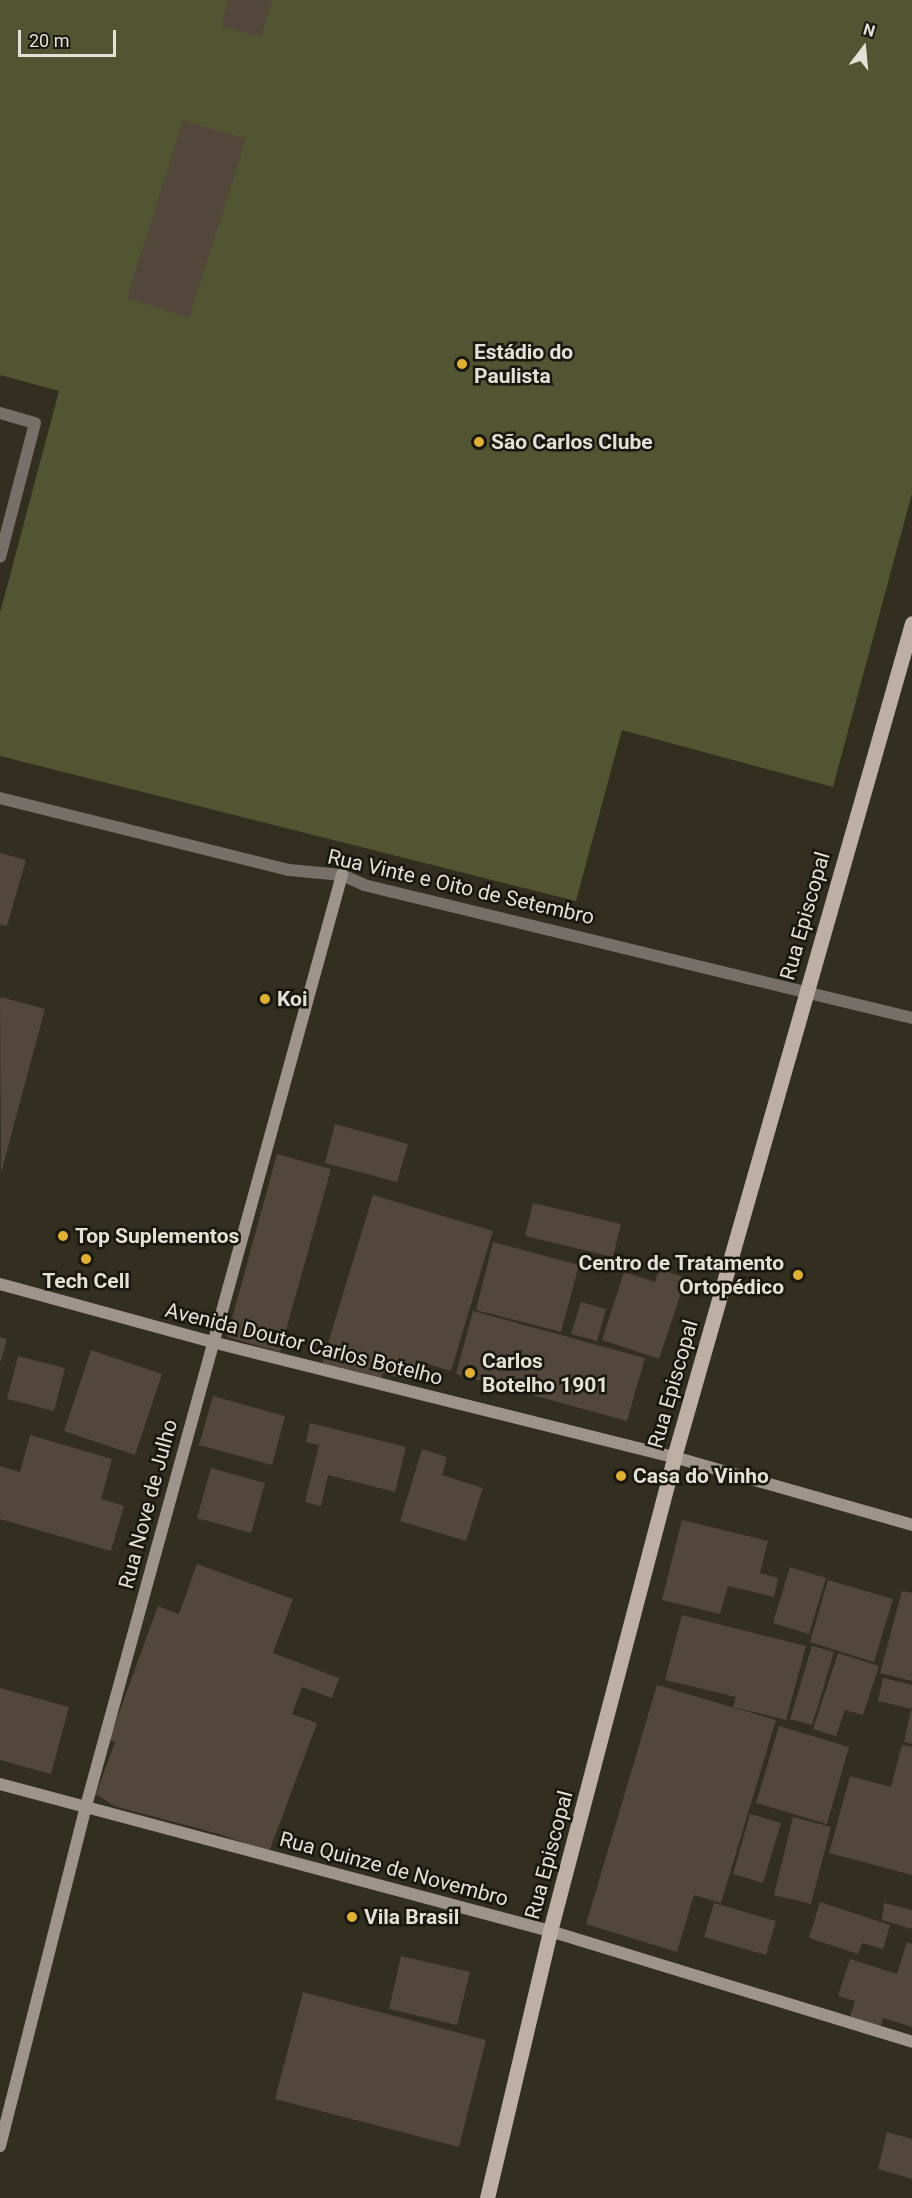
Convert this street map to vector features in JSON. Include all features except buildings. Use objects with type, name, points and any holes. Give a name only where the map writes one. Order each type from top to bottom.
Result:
[{"type":"main road","name":"Rua Episcopal","points":[[487,2198],[550,1931],[674,1457],[805,989],[912,623]]},
{"type":"main road","name":"Rua Nove de Julho","points":[[0,2146],[86,1806],[342,875]]},
{"type":"main road","name":"Avenida Doutor Carlos Botelho","points":[[0,1284],[212,1342],[674,1457],[912,1525]]},
{"type":"main road","name":"Rua Quinze de Novembro","points":[[0,1784],[550,1931],[912,2042]]},
{"type":"street","points":[[0,413],[35,423],[0,556]]},
{"type":"street","name":"Rua Vinte e Oito de Setembro","points":[[0,798],[289,870],[342,875],[364,885],[805,989],[912,1018]]},
{"type":"green space","name":"São Carlos Clube","points":[[0,0],[912,0],[912,493],[833,787],[622,730],[576,901],[0,756],[0,613],[59,391],[0,375]]},
{"type":"place","name":"Estádio do Paulista","points":[[462,364]]},
{"type":"place","name":"São Carlos Clube","points":[[479,442]]},
{"type":"place","name":"Koi","points":[[265,999]]},
{"type":"place","name":"Top Suplementos","points":[[63,1236]]},
{"type":"place","name":"Tech Cell","points":[[86,1259]]},
{"type":"place","name":"Centro de Tratamento Ortopédico","points":[[798,1275]]},
{"type":"place","name":"Carlos Botelho 1901","points":[[470,1373]]},
{"type":"place","name":"Casa do Vinho","points":[[621,1476]]},
{"type":"place","name":"Vila Brasil","points":[[352,1917]]}]
